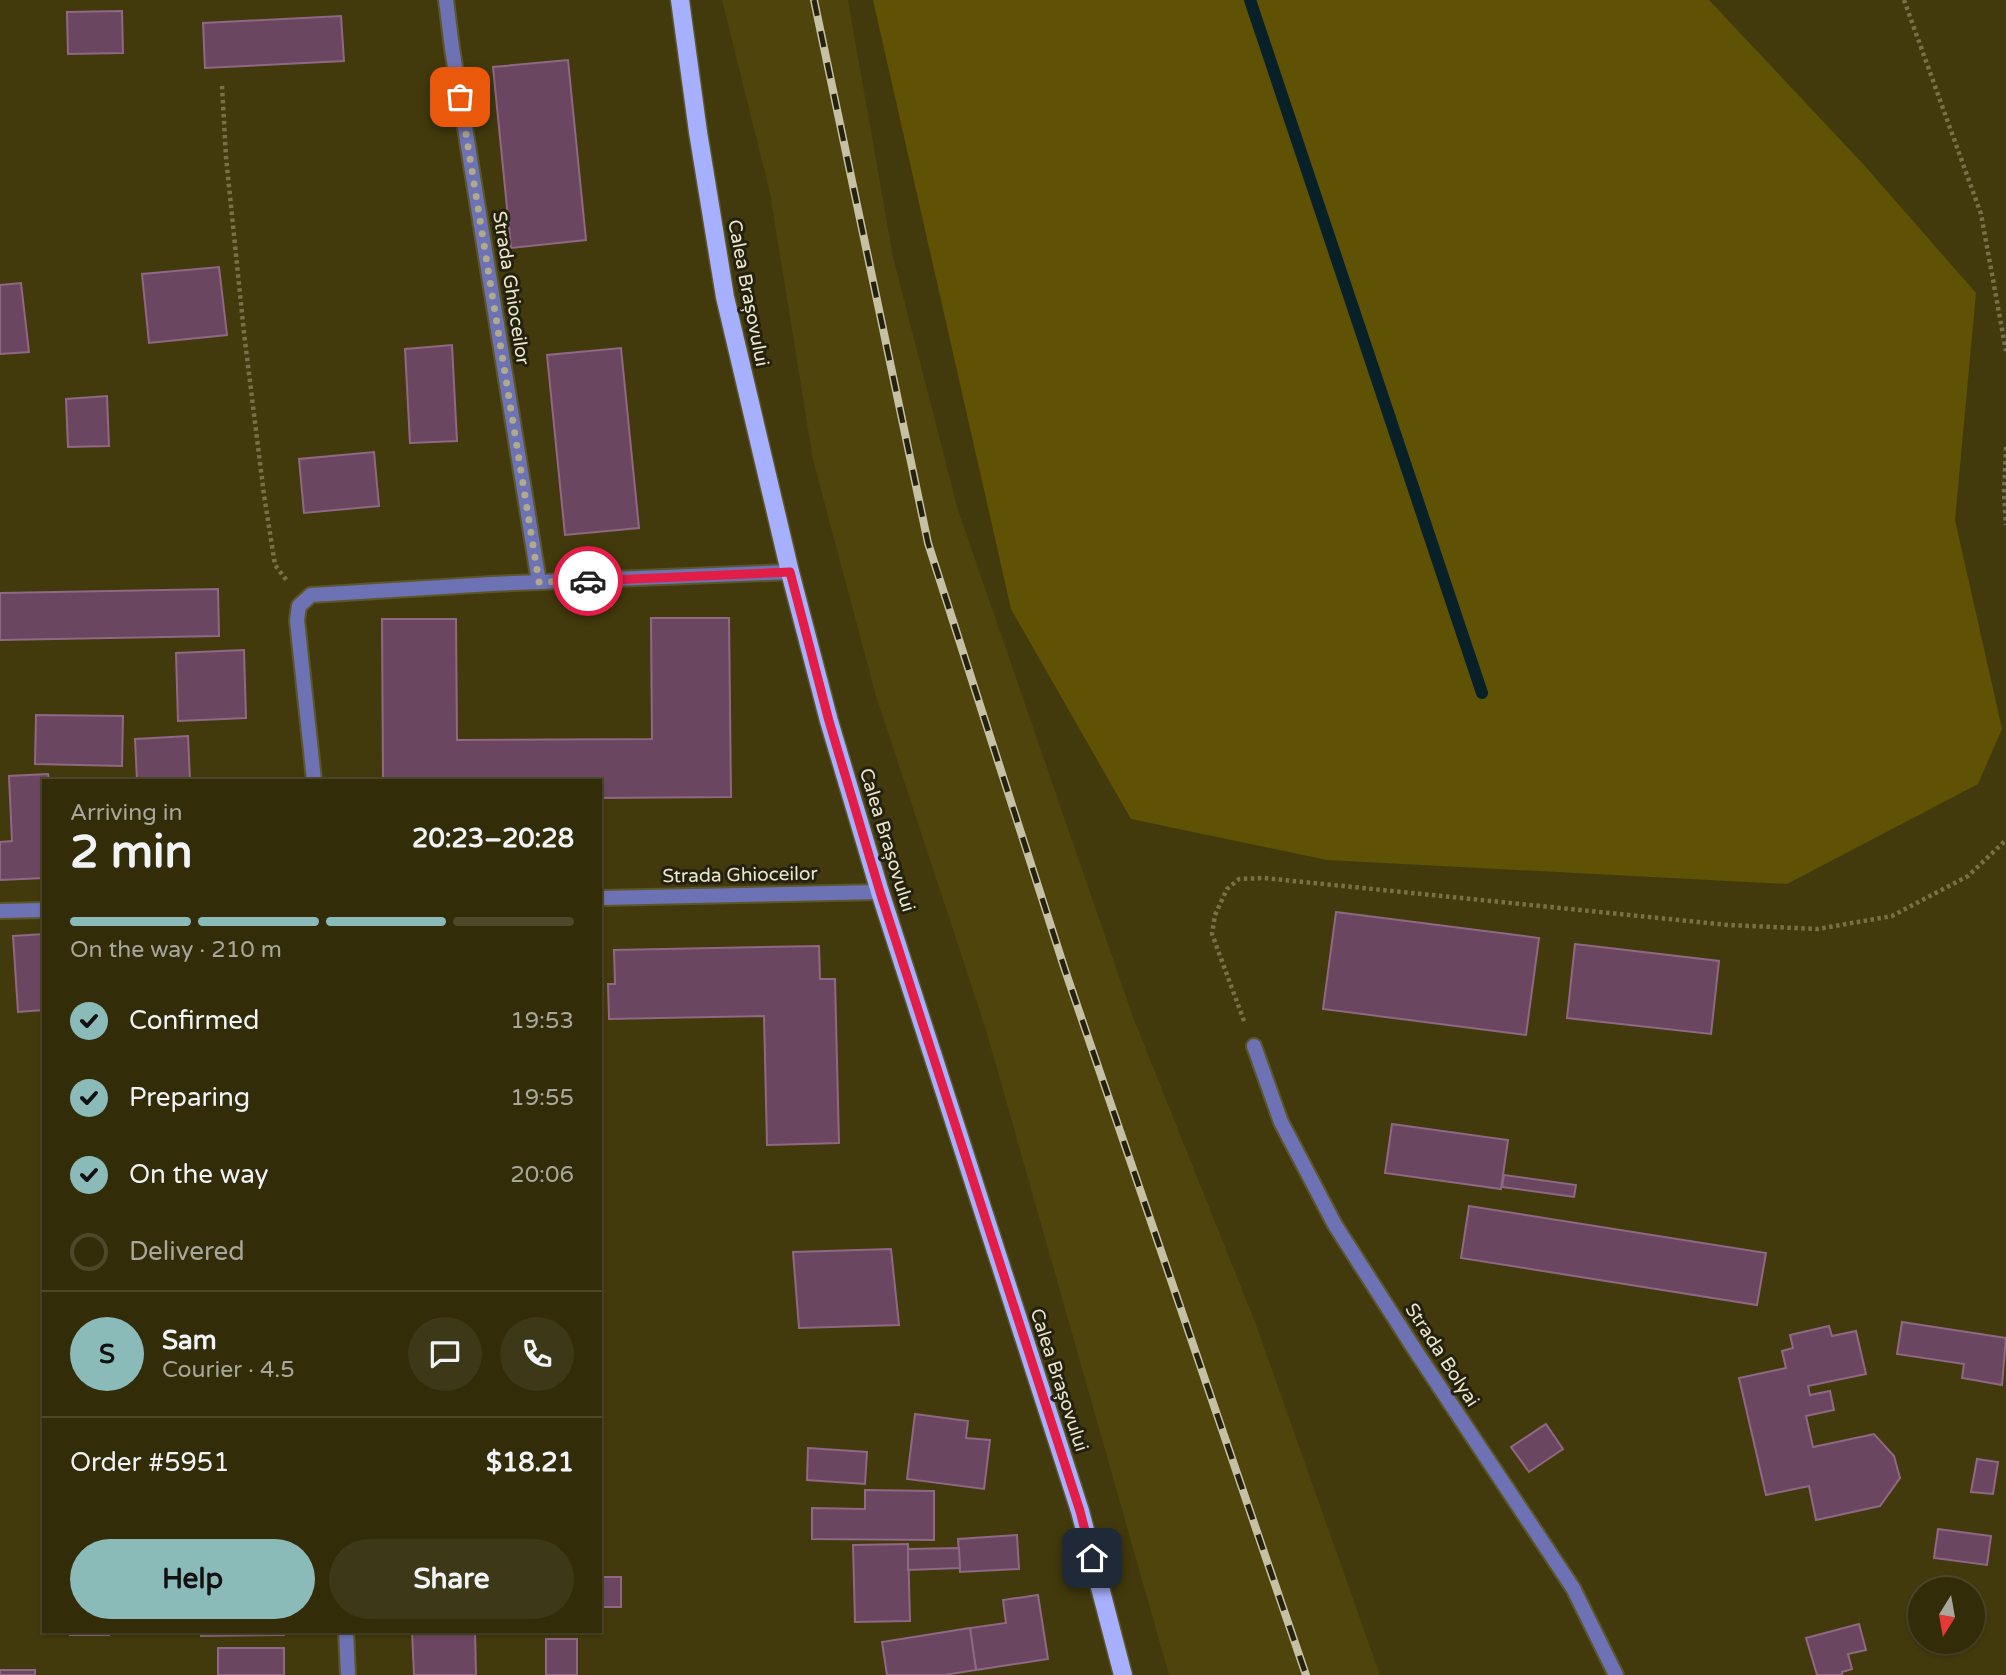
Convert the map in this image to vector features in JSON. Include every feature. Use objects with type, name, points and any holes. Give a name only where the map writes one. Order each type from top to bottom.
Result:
[{"type":"main road","name":"Calea Brașovului","points":[[680,0],[724,297],[829,721],[880,892],[1080,1511],[1123,1675]]},
{"type":"street","name":"Strada Ghioceilor","points":[[446,0],[539,582]]},
{"type":"street","points":[[314,779],[297,620],[299,606],[311,595],[790,572]]},
{"type":"street","name":"Strada Ghioceilor","points":[[602,898],[880,892]]},
{"type":"street","points":[[0,911],[42,910]]},
{"type":"street","name":"Strada Bolyai","points":[[1254,1046],[1281,1122],[1335,1225],[1573,1588],[1616,1675]]},
{"type":"street","points":[[346,1633],[348,1675]]},
{"type":"path","points":[[1904,0],[1980,214],[2006,351]]},
{"type":"path","points":[[222,86],[228,171],[264,495],[275,565],[287,579],[299,606]]},
{"type":"path","points":[[2006,447],[2006,525]]},
{"type":"path","points":[[1254,1046],[1212,934],[1214,915],[1227,890],[1239,879],[1264,878],[1728,925],[1818,929],[1892,916],[1968,876],[2006,840]]},
{"type":"shaded area","points":[[722,0],[848,0],[893,257],[958,510],[1133,1017],[1255,1322],[1380,1675],[1169,1675],[986,1030],[876,696],[813,460],[770,193]]},
{"type":"shaded area","points":[[873,0],[1709,0],[1864,165],[1976,293],[1955,520],[2002,729],[1978,784],[1787,884],[1327,860],[1131,819],[1011,609]]},
{"type":"building","points":[[122,11],[123,53],[68,54],[67,12]]},
{"type":"building","points":[[341,16],[344,61],[205,68],[203,23]]},
{"type":"building","points":[[568,60],[586,240],[511,248],[493,67]]},
{"type":"building","points":[[219,267],[227,335],[149,343],[142,274]]},
{"type":"building","points":[[21,283],[29,352],[0,354],[0,285]]},
{"type":"building","points":[[452,345],[457,441],[410,443],[405,349]]},
{"type":"building","points":[[621,348],[639,528],[565,535],[547,355]]},
{"type":"building","points":[[107,396],[109,446],[68,447],[66,399]]},
{"type":"building","points":[[374,452],[379,506],[304,513],[299,459]]},
{"type":"building","points":[[218,589],[219,636],[0,640],[0,593]]},
{"type":"building","points":[[651,618],[729,618],[731,797],[602,798],[602,779],[383,779],[382,619],[456,619],[457,740],[652,739]]},
{"type":"building","points":[[244,650],[246,718],[178,721],[176,653]]},
{"type":"building","points":[[36,715],[123,716],[122,766],[35,764]]},
{"type":"building","points":[[188,736],[190,779],[137,779],[135,739]]},
{"type":"building","points":[[48,774],[49,779],[42,779],[42,878],[0,880],[0,842],[12,841],[9,776]]},
{"type":"building","points":[[1336,912],[1539,938],[1526,1035],[1323,1009]]},
{"type":"building","points":[[42,934],[42,1010],[18,1012],[13,936]]},
{"type":"building","points":[[1575,944],[1719,961],[1711,1034],[1567,1018]]},
{"type":"building","points":[[819,946],[820,979],[835,979],[839,1143],[767,1145],[764,1016],[609,1019],[608,984],[615,984],[614,950]]},
{"type":"building","points":[[1392,1124],[1508,1140],[1501,1189],[1385,1173]]},
{"type":"building","points":[[1504,1175],[1576,1185],[1574,1197],[1502,1187]]},
{"type":"building","points":[[1469,1206],[1766,1253],[1757,1305],[1461,1258]]},
{"type":"building","points":[[891,1249],[899,1325],[799,1328],[793,1252]]},
{"type":"building","points":[[1902,1322],[2006,1338],[2002,1385],[1962,1378],[1964,1364],[1897,1354]]},
{"type":"building","points":[[1829,1326],[1832,1336],[1856,1331],[1866,1374],[1808,1386],[1810,1395],[1830,1391],[1834,1410],[1806,1416],[1813,1447],[1874,1434],[1894,1456],[1900,1478],[1880,1506],[1816,1520],[1809,1486],[1766,1495],[1739,1378],[1786,1368],[1782,1351],[1793,1348],[1790,1335]]},
{"type":"building","points":[[915,1414],[968,1421],[966,1438],[990,1440],[984,1489],[907,1479]]},
{"type":"building","points":[[1546,1424],[1563,1449],[1529,1472],[1511,1447]]},
{"type":"building","points":[[808,1448],[867,1452],[865,1484],[807,1480]]},
{"type":"building","points":[[1977,1459],[1998,1462],[1993,1494],[1971,1492]]},
{"type":"building","points":[[865,1490],[934,1491],[934,1540],[812,1539],[812,1508],[865,1509]]},
{"type":"building","points":[[1938,1529],[1991,1536],[1987,1565],[1934,1558]]},
{"type":"building","points":[[1017,1535],[1019,1569],[960,1572],[958,1539]]},
{"type":"building","points":[[908,1544],[910,1621],[855,1622],[853,1545]]},
{"type":"building","points":[[959,1548],[960,1568],[908,1570],[908,1549]]},
{"type":"building","points":[[602,1577],[621,1577],[621,1607],[602,1607]]},
{"type":"building","points":[[1038,1595],[1048,1659],[976,1670],[970,1628],[1006,1623],[1003,1600]]},
{"type":"building","points":[[1859,1624],[1866,1650],[1848,1654],[1852,1669],[1842,1672],[1842,1675],[1817,1675],[1806,1638]]},
{"type":"building","points":[[970,1628],[976,1670],[944,1675],[887,1675],[882,1642]]},
{"type":"building","points":[[70,1633],[109,1633],[109,1635]]},
{"type":"building","points":[[201,1633],[284,1633],[284,1635],[201,1636]]},
{"type":"building","points":[[412,1633],[475,1633],[476,1675],[414,1675]]},
{"type":"building","points":[[546,1639],[577,1639],[577,1675],[546,1675]]},
{"type":"building","points":[[218,1648],[284,1648],[284,1675],[218,1675]]},
{"type":"building","points":[[0,1670],[35,1670],[35,1675],[0,1675]]},
{"type":"waterway","points":[[1250,0],[1482,693]]},
{"type":"railway","points":[[814,0],[928,543],[1065,970],[1306,1675]]},
{"type":"way so far","points":[[460,97],[539,582],[588,581]]},
{"type":"route","points":[[588,581],[790,572],[829,721],[880,892],[1080,1511],[1092,1558]]}]
